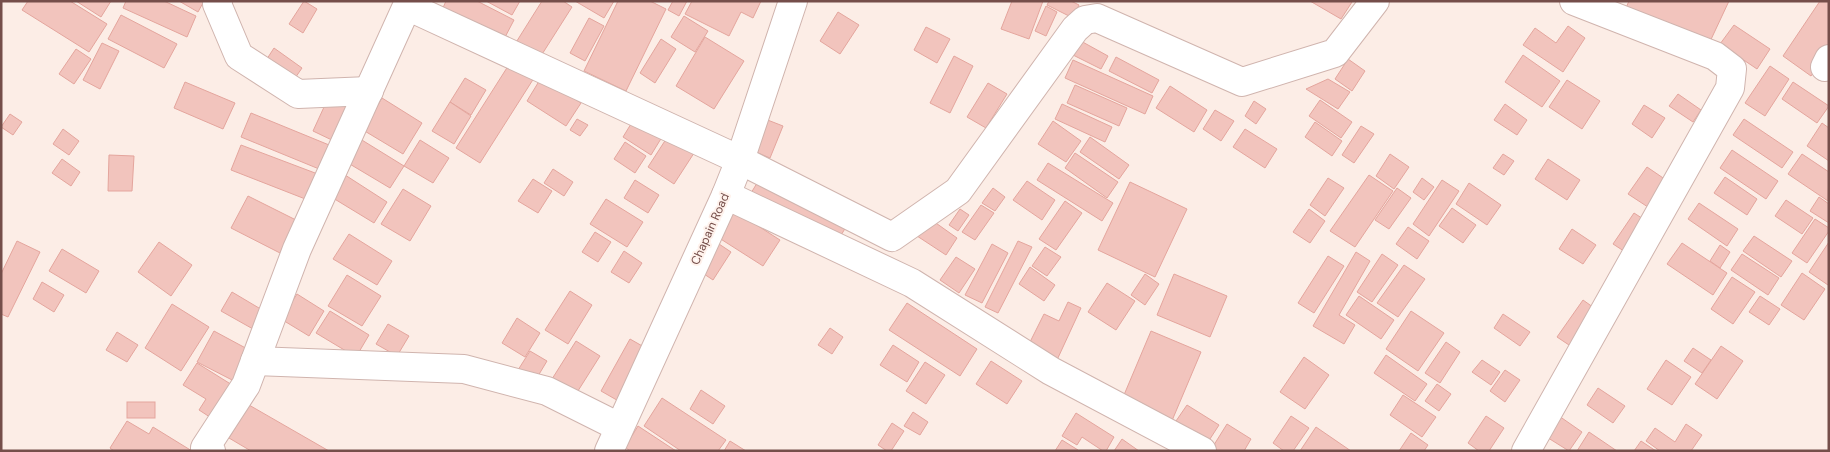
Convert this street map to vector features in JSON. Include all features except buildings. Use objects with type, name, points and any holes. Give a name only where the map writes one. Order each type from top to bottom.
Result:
[{"type":"street","points":[[218,1],[217,4],[239,56],[298,94],[369,90]]},
{"type":"street","name":"Chapain Road","points":[[614,439],[726,195],[740,160],[793,1]]},
{"type":"street","points":[[211,451],[205,448],[246,385],[297,249],[407,6],[740,160],[892,237],[958,191],[1075,30],[1085,20],[1097,18],[1242,82],[1335,52],[1375,1]]},
{"type":"street","points":[[1526,451],[1730,88],[1732,69],[1714,56],[1574,1]]},
{"type":"street","points":[[726,195],[912,284],[1051,371],[1195,449]]},
{"type":"street","points":[[255,361],[464,369],[547,391],[614,439]]}]
